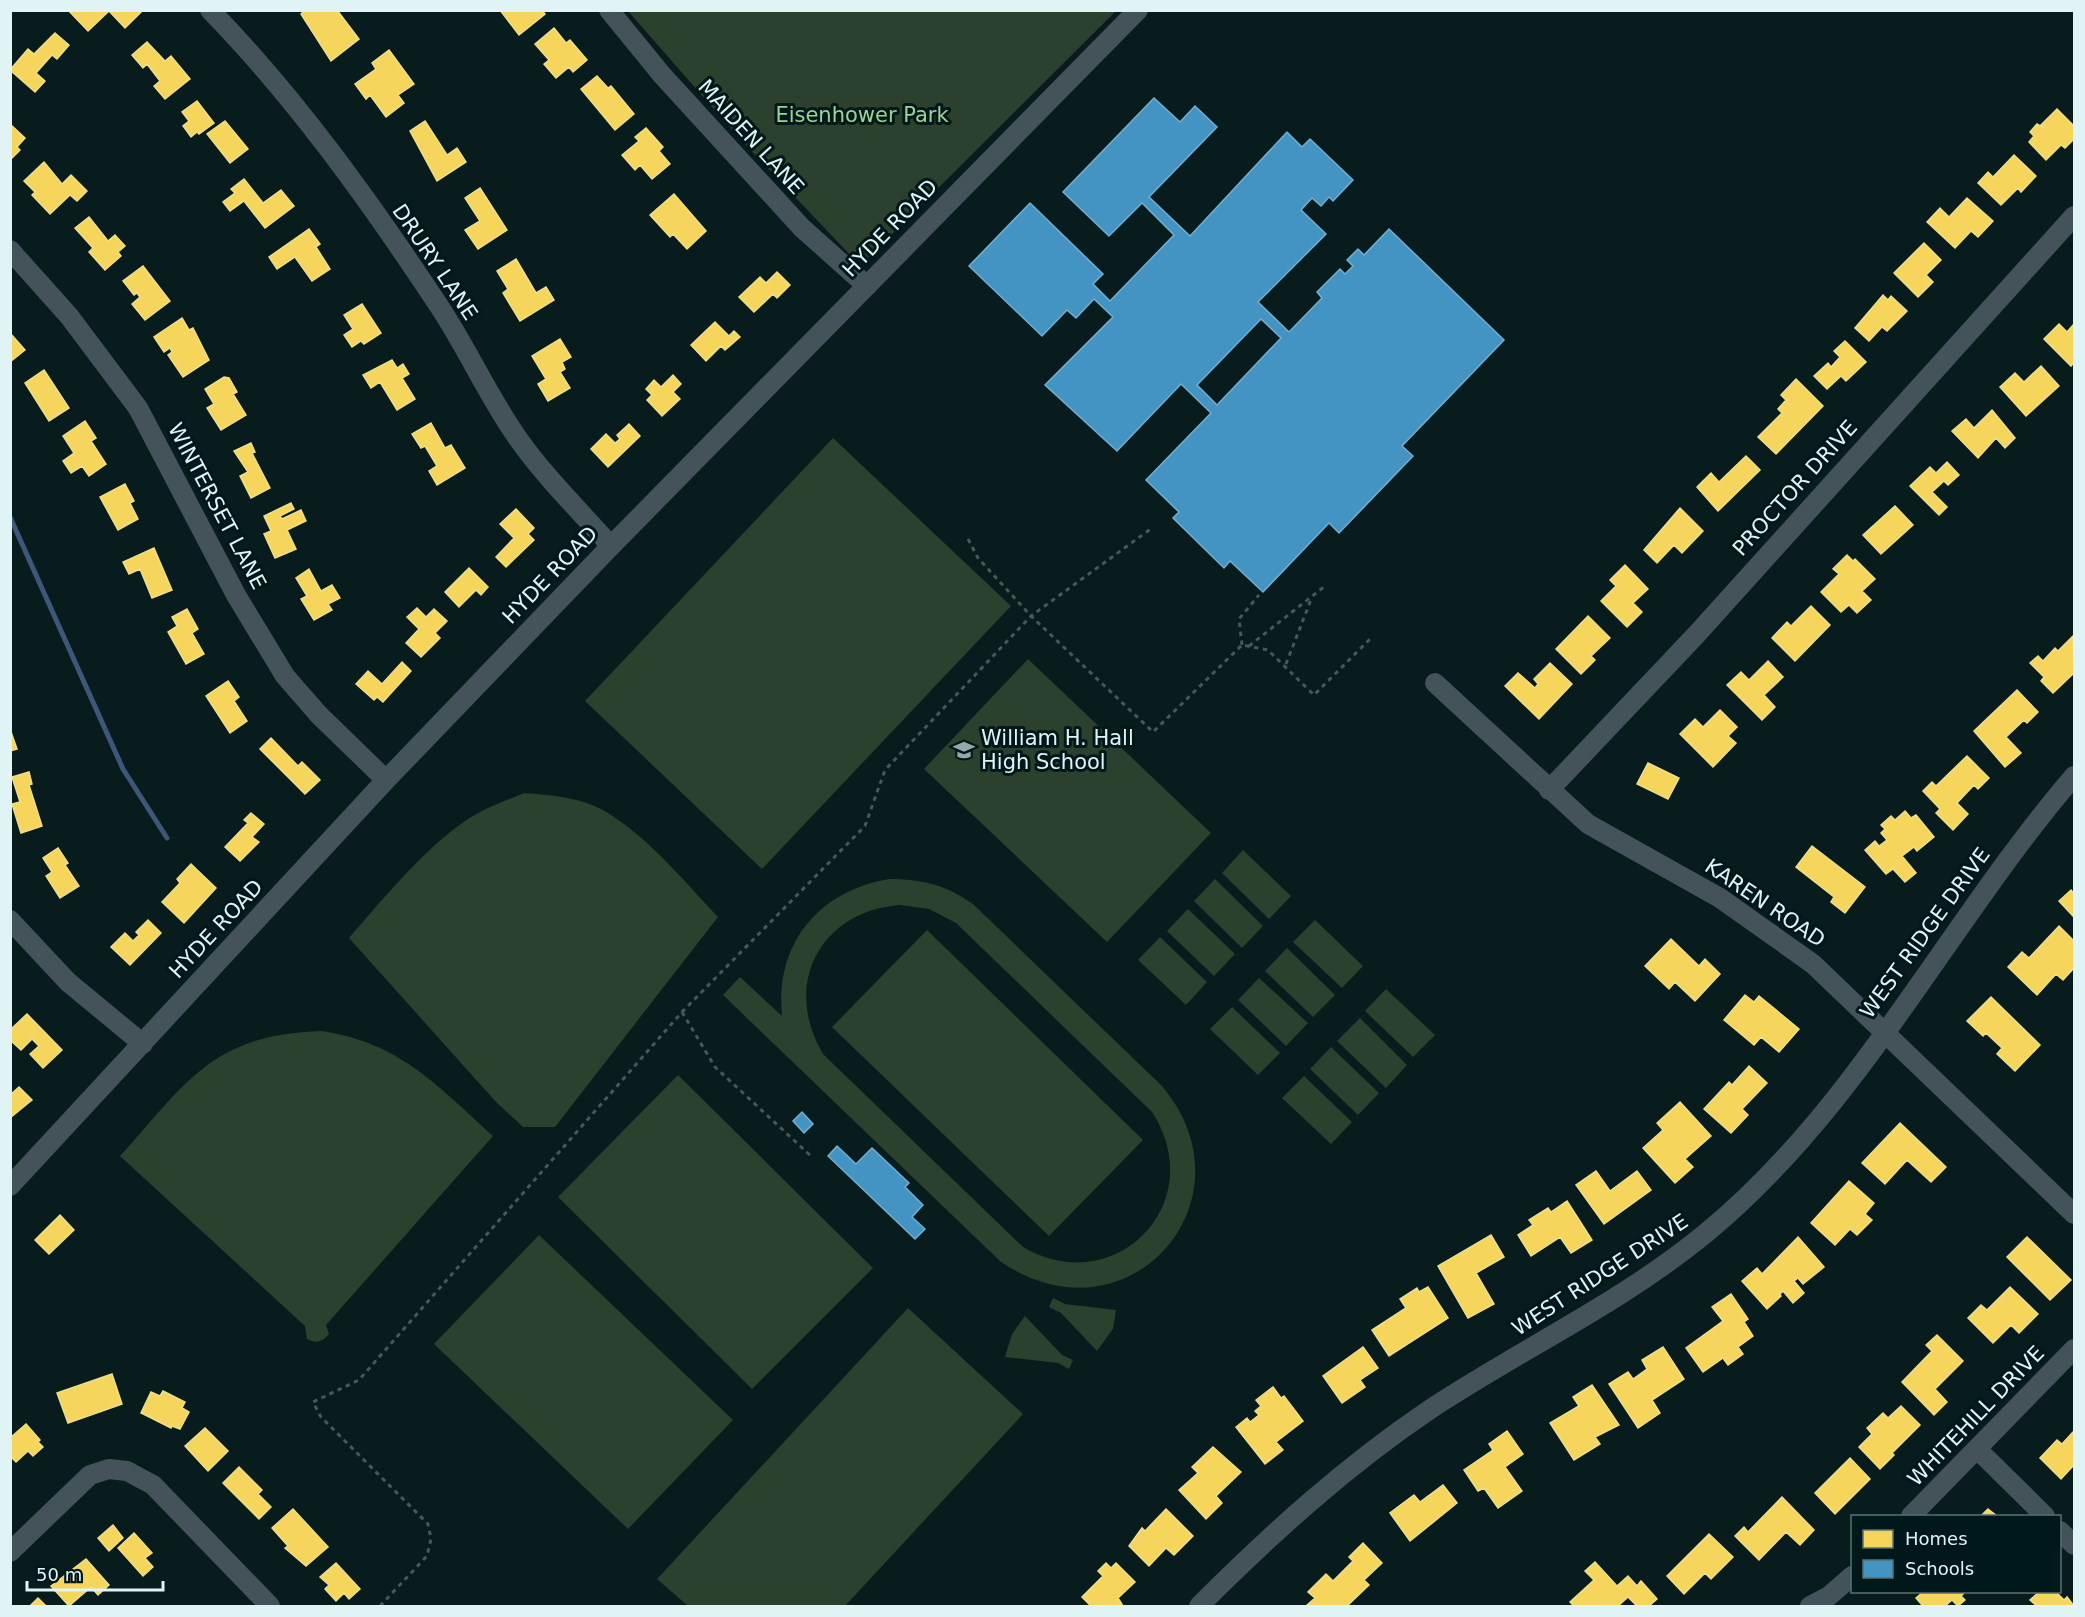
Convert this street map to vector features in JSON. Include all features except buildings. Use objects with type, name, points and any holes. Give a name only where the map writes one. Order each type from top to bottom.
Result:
[{"type":"street","name":"DRURY LANE","points":[[210,10],[254,56],[348,178],[437,302],[499,411],[520,441],[555,485],[611,546]]},
{"type":"street","name":"MAIDEN LANE","points":[[609,10],[662,75],[802,228],[867,286]]},
{"type":"street","name":"HYDE ROAD","points":[[10,1186],[386,780],[611,546],[1138,10]]},
{"type":"street","name":"PROCTOR DRIVE","points":[[1549,790],[1696,635],[2074,216]]},
{"type":"street","name":"WINTERSET LANE","points":[[10,250],[69,316],[138,408],[236,595],[285,676],[319,715],[386,780]]},
{"type":"street","name":"KAREN ROAD","points":[[1435,683],[1573,812],[1603,834],[1720,898],[1813,964],[2074,1214]]},
{"type":"street","name":"WEST RIDGE DRIVE","points":[[1200,1606],[1336,1478],[1435,1406],[1598,1309],[1652,1274],[1707,1232],[1770,1174],[1820,1117],[1885,1031],[2017,846],[2074,776]]},
{"type":"street","points":[[10,920],[68,982],[143,1044]]},
{"type":"street","name":"WHITEHILL DRIVE","points":[[1912,1515],[2074,1349]]},
{"type":"street","points":[[1977,1449],[2044,1515]]},
{"type":"street","points":[[10,1552],[90,1475],[109,1469],[127,1471],[153,1485],[270,1606]]},
{"type":"street","points":[[2061,1531],[2074,1545]]},
{"type":"street","points":[[1810,1606],[1828,1596],[1851,1577]]},
{"type":"path","points":[[380,1606],[427,1556],[431,1539],[428,1524],[321,1417],[313,1402],[359,1380],[682,1012],[865,826],[885,770],[1031,615],[1152,528]]},
{"type":"path","points":[[968,539],[978,558],[1031,615],[1153,732],[1242,645],[1268,650],[1314,694],[1371,638]]},
{"type":"path","points":[[1249,645],[1325,586]]},
{"type":"path","points":[[1242,645],[1239,619],[1259,595]]},
{"type":"path","points":[[1286,665],[1312,596]]},
{"type":"path","points":[[682,1012],[715,1067],[812,1157]]},
{"type":"green space","name":"Eisenhower Park","points":[[628,11],[1116,11],[864,262],[853,258],[740,139]]},
{"type":"green space","points":[[833,438],[1011,606],[762,869],[585,701]]},
{"type":"green space","points":[[1028,659],[1211,833],[1107,942],[924,769]]},
{"type":"green space","points":[[524,793],[573,799],[601,809],[649,845],[718,917],[555,1127],[523,1127],[496,1102],[349,938],[414,865],[451,831],[490,807]]},
{"type":"green space","points":[[1243,850],[1291,896],[1269,919],[1222,873]]},
{"type":"green space","points":[[889,879],[912,880],[933,884],[964,898],[974,905],[1162,1086],[1188,1130],[1195,1174],[1187,1214],[1165,1249],[1133,1274],[1093,1287],[1048,1284],[1001,1262],[723,995],[740,977],[782,1016],[782,990],[786,966],[794,944],[806,925],[822,909],[841,895],[864,885]],"holes":[[[900,905],[929,909],[956,923],[1152,1112],[1167,1146],[1170,1179],[1161,1209],[1144,1234],[1120,1252],[1090,1261],[1057,1260],[1023,1247],[823,1054],[811,1028],[806,1002],[808,978],[816,956],[830,937],[848,921],[872,910]]]},
{"type":"green space","points":[[1215,879],[1263,926],[1242,948],[1194,901]]},
{"type":"green space","points":[[1188,909],[1235,954],[1214,976],[1167,931]]},
{"type":"green space","points":[[1315,920],[1363,966],[1342,988],[1293,942]]},
{"type":"green space","points":[[927,930],[1143,1140],[1049,1236],[832,1027]]},
{"type":"green space","points":[[1160,937],[1207,982],[1186,1005],[1138,960]]},
{"type":"green space","points":[[1287,948],[1335,995],[1313,1017],[1265,971]]},
{"type":"green space","points":[[1259,978],[1308,1023],[1286,1046],[1238,1000]]},
{"type":"green space","points":[[1386,989],[1435,1035],[1413,1057],[1365,1011]]},
{"type":"green space","points":[[1232,1007],[1280,1053],[1258,1075],[1210,1029]]},
{"type":"green space","points":[[1360,1018],[1407,1065],[1386,1088],[1337,1041]]},
{"type":"green space","points":[[321,1031],[373,1045],[415,1068],[435,1083],[493,1136],[326,1325],[329,1334],[327,1337],[316,1342],[307,1339],[305,1326],[120,1156],[184,1085],[205,1067],[227,1053],[253,1042],[284,1034]]},
{"type":"green space","points":[[1331,1047],[1379,1093],[1358,1115],[1310,1069]]},
{"type":"green space","points":[[678,1075],[873,1268],[752,1389],[558,1197]]},
{"type":"green space","points":[[1304,1076],[1352,1122],[1331,1144],[1282,1098]]},
{"type":"green space","points":[[539,1235],[733,1420],[628,1529],[434,1344]]},
{"type":"green space","points":[[1053,1298],[1065,1304],[1116,1310],[1113,1329],[1097,1351],[1061,1313],[1049,1307]]},
{"type":"green space","points":[[908,1308],[1023,1414],[845,1606],[688,1606],[657,1579]]},
{"type":"green space","points":[[1025,1316],[1062,1355],[1073,1360],[1069,1369],[1058,1363],[1005,1357],[1012,1334]]},
{"type":"waterway","points":[[10,517],[123,769],[167,838]]},
{"type":"place","name":"William H. Hall High School","points":[[964,750]]}]
